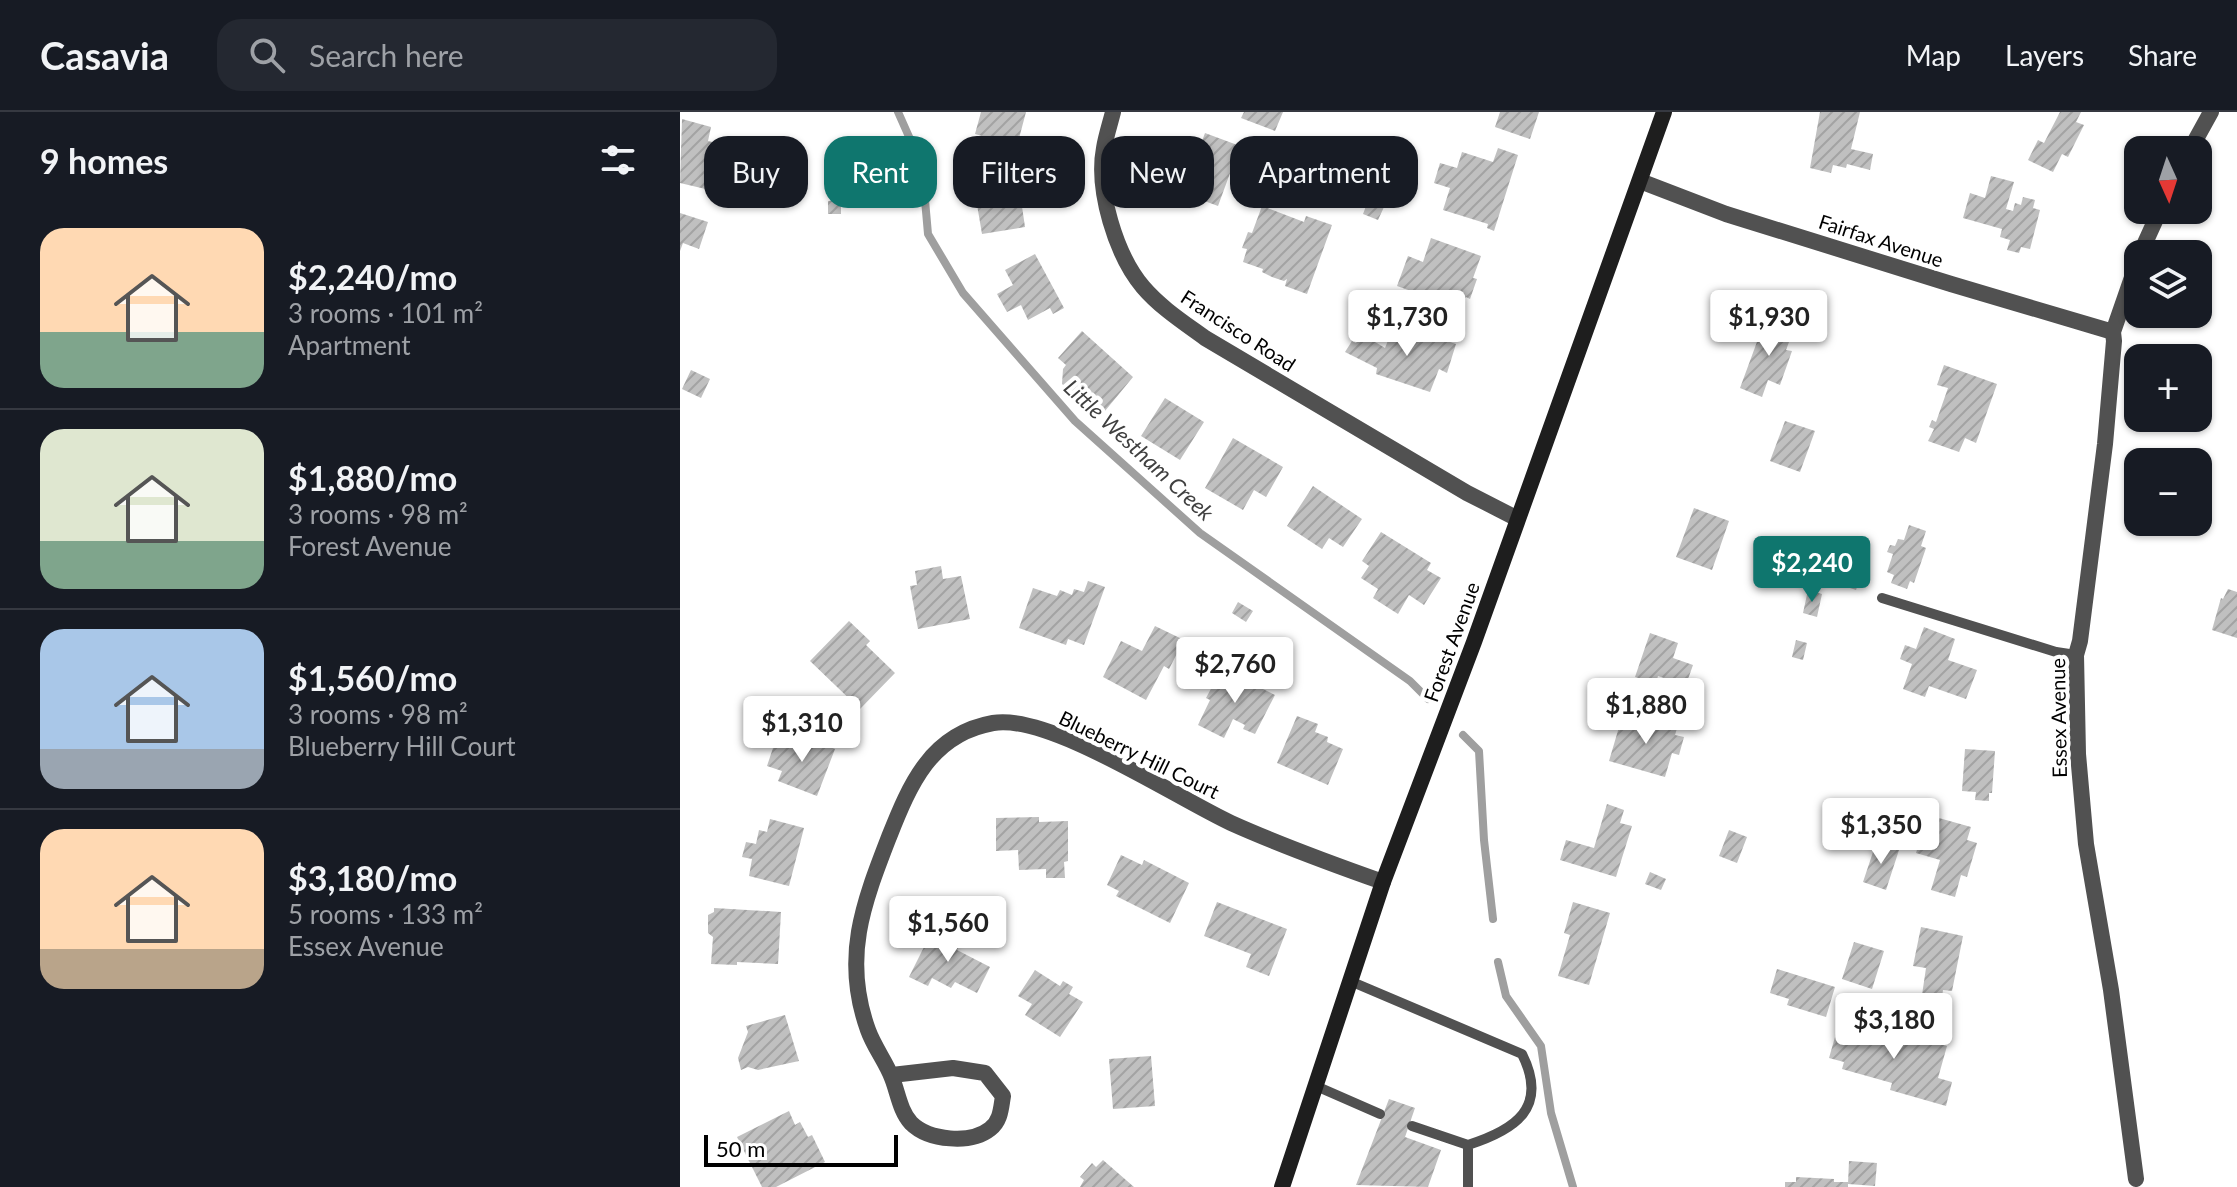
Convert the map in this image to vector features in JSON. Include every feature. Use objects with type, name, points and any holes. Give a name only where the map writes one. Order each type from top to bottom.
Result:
[{"type":"main road","name":"Forest Avenue","points":[[1282,1187],[1383,882],[1474,642],[1664,112]]},
{"type":"street","name":"Francisco Road","points":[[1113,112],[1102,172],[1106,205],[1114,234],[1142,286],[1169,312],[1205,338],[1467,493],[1516,518]]},
{"type":"street","points":[[2198,136],[2211,112]]},
{"type":"street","name":"Fairfax Avenue","points":[[1640,181],[1726,214],[2113,332]]},
{"type":"street","name":"Essex Avenue","points":[[2124,300],[2113,332],[2105,444],[2076,655],[2078,754],[2086,844],[2111,990],[2136,1179]]},
{"type":"street","name":"Blueberry Hill Court","points":[[892,1075],[953,1068],[985,1073],[1003,1096],[1001,1113],[992,1128],[972,1138],[929,1133],[911,1123],[892,1075],[873,1043],[859,1002],[855,973],[856,942],[863,906],[914,779],[936,750],[963,732],[1010,722],[1027,724],[1063,736],[1230,822],[1383,882]]},
{"type":"lane","points":[[1882,598],[2056,652],[2076,655]]},
{"type":"lane","points":[[1350,981],[1522,1054],[1528,1066],[1532,1092],[1521,1118],[1506,1130],[1468,1145],[1412,1126]]},
{"type":"lane","points":[[1316,1086],[1380,1114]]},
{"type":"lane","points":[[1468,1145],[1468,1187]]},
{"type":"building","points":[[981,112],[1026,112],[1020,136],[975,134]]},
{"type":"building","points":[[1244,112],[1283,112],[1275,131],[1241,118]]},
{"type":"building","points":[[1500,112],[1539,112],[1530,139],[1495,127]]},
{"type":"building","points":[[1820,112],[1860,112],[1851,149],[1873,154],[1870,170],[1847,164],[1846,168],[1833,165],[1831,173],[1810,168]]},
{"type":"building","points":[[2060,112],[2081,112],[2076,122],[2084,125],[2068,157],[2062,154],[2053,172],[2028,160],[2038,140],[2044,143]]},
{"type":"building","points":[[682,119],[711,127],[709,136],[704,136],[704,189],[680,183]]},
{"type":"building","points":[[1214,136],[1230,142],[1230,173],[1218,206],[1214,205]]},
{"type":"building","points":[[1498,148],[1518,155],[1494,231],[1487,228],[1488,224],[1443,210],[1450,188],[1434,183],[1440,163],[1457,168],[1462,152],[1493,162]]},
{"type":"building","points":[[1991,176],[2014,182],[2006,209],[2013,211],[2015,203],[2021,205],[2023,197],[2035,200],[2033,208],[2040,210],[2030,249],[2021,247],[2019,253],[2007,250],[2010,240],[2000,237],[2002,229],[1963,218],[1970,193],[1985,198]]},
{"type":"building","points":[[828,208],[841,208],[841,214],[828,214]]},
{"type":"building","points":[[978,208],[1022,208],[1025,227],[982,234]]},
{"type":"building","points":[[1261,208],[1304,222],[1306,216],[1332,225],[1307,294],[1285,286],[1287,279],[1272,277],[1262,272],[1263,269],[1243,262],[1247,249],[1242,248],[1248,232],[1252,233]]},
{"type":"building","points":[[1365,208],[1384,208],[1378,220],[1363,214]]},
{"type":"building","points":[[680,213],[708,222],[699,249],[683,243],[680,251]]},
{"type":"building","points":[[1431,238],[1481,256],[1470,299],[1466,297],[1463,300],[1457,314],[1445,310],[1443,314],[1408,301],[1411,291],[1397,286],[1408,256],[1423,262]]},
{"type":"building","points":[[1035,254],[1064,308],[1053,314],[1050,308],[1028,320],[1021,305],[1007,312],[997,294],[1013,285],[1005,270]]},
{"type":"building","points":[[1771,317],[1795,326],[1786,350],[1792,351],[1780,385],[1768,380],[1762,397],[1740,388],[1761,331],[1765,333]]},
{"type":"building","points":[[1411,329],[1456,344],[1447,373],[1439,369],[1430,392],[1376,374],[1377,368],[1345,352],[1352,341],[1356,343],[1362,334],[1385,348],[1389,338],[1406,344]]},
{"type":"building","points":[[1082,331],[1133,377],[1100,417],[1062,384],[1066,365],[1058,358]]},
{"type":"building","points":[[1944,365],[1997,384],[1976,443],[1965,438],[1959,452],[1928,441],[1934,429],[1929,427],[1932,420],[1936,422],[1948,388],[1937,385]]},
{"type":"building","points":[[691,370],[710,379],[701,398],[682,389]]},
{"type":"building","points":[[1165,398],[1204,422],[1180,460],[1141,436]]},
{"type":"building","points":[[1785,421],[1815,431],[1800,472],[1770,461]]},
{"type":"building","points":[[1233,438],[1283,467],[1266,497],[1254,490],[1243,510],[1205,488]]},
{"type":"building","points":[[1313,486],[1362,519],[1343,547],[1329,538],[1322,549],[1287,526]]},
{"type":"building","points":[[1694,508],[1729,521],[1712,570],[1676,557]]},
{"type":"building","points":[[1909,525],[1926,531],[1921,546],[1926,548],[1914,583],[1910,581],[1907,589],[1891,583],[1894,575],[1887,572],[1893,554],[1887,552],[1898,539],[1904,540]]},
{"type":"building","points":[[1381,532],[1431,563],[1427,570],[1441,578],[1424,605],[1409,595],[1398,614],[1373,598],[1378,589],[1361,578],[1369,566],[1362,561]]},
{"type":"building","points":[[941,566],[943,579],[961,576],[970,619],[918,629],[910,586],[917,585],[915,571]]},
{"type":"building","points":[[1840,566],[1862,573],[1856,590],[1835,583]]},
{"type":"building","points":[[1088,581],[1105,587],[1084,645],[1068,639],[1066,645],[1019,628],[1033,588],[1057,596],[1060,590],[1072,595],[1074,589],[1084,592]]},
{"type":"building","points":[[2228,589],[2237,592],[2237,638],[2212,630],[2221,598]]},
{"type":"building","points":[[1808,590],[1822,594],[1817,617],[1803,613]]},
{"type":"building","points":[[1238,602],[1253,611],[1246,622],[1232,613]]},
{"type":"building","points":[[849,621],[870,641],[866,645],[895,673],[860,709],[810,661]]},
{"type":"building","points":[[1155,626],[1184,640],[1169,669],[1164,666],[1146,700],[1103,677],[1121,641],[1142,651]]},
{"type":"building","points":[[1924,627],[1955,639],[1948,660],[1977,670],[1966,699],[1929,686],[1925,697],[1903,689],[1912,664],[1900,659],[1905,645],[1916,649]]},
{"type":"building","points":[[1650,633],[1678,643],[1673,658],[1693,665],[1680,702],[1661,696],[1667,679],[1658,676],[1656,683],[1635,677]]},
{"type":"building","points":[[1796,640],[1807,643],[1803,660],[1792,657]]},
{"type":"building","points":[[1225,670],[1275,695],[1255,734],[1243,729],[1245,725],[1233,719],[1224,738],[1198,725],[1210,700],[1206,698],[1213,685],[1217,688]]},
{"type":"building","points":[[1297,716],[1318,724],[1315,732],[1328,737],[1327,742],[1343,749],[1328,785],[1277,763]]},
{"type":"building","points":[[1622,717],[1649,726],[1652,718],[1678,725],[1675,735],[1684,737],[1679,755],[1672,753],[1665,777],[1609,761]]},
{"type":"building","points":[[797,734],[835,749],[817,796],[778,781],[782,771],[767,766],[775,742],[792,748]]},
{"type":"building","points":[[1965,749],[1995,751],[1989,801],[1975,800],[1976,792],[1962,791]]},
{"type":"building","points":[[1607,804],[1624,810],[1620,823],[1632,826],[1616,877],[1560,860],[1566,840],[1594,848]]},
{"type":"building","points":[[1921,813],[1971,827],[1967,840],[1977,843],[1967,877],[1961,875],[1955,897],[1931,890],[1940,860],[1916,853],[1920,840],[1913,839]]},
{"type":"building","points":[[1039,817],[1039,822],[1068,821],[1065,878],[1046,878],[1046,869],[1019,870],[1018,850],[996,851],[996,818]]},
{"type":"building","points":[[770,819],[804,828],[789,886],[749,876],[752,859],[742,857],[746,842],[756,844],[759,830],[767,832]]},
{"type":"building","points":[[1729,830],[1747,837],[1737,863],[1719,856]]},
{"type":"building","points":[[1876,843],[1899,850],[1886,890],[1863,882]]},
{"type":"building","points":[[1121,855],[1142,865],[1144,860],[1189,883],[1170,923],[1116,896],[1119,891],[1107,885]]},
{"type":"building","points":[[1650,872],[1666,879],[1661,890],[1645,884]]},
{"type":"building","points":[[1217,902],[1287,929],[1269,976],[1246,967],[1251,954],[1204,936]]},
{"type":"building","points":[[1573,902],[1610,913],[1589,985],[1558,976],[1570,935],[1564,933]]},
{"type":"building","points":[[714,908],[781,912],[778,964],[711,964],[713,937],[708,933],[708,915],[714,912]]},
{"type":"building","points":[[935,925],[951,933],[948,939],[960,945],[957,950],[990,967],[977,993],[955,982],[951,988],[932,978],[928,986],[909,977]]},
{"type":"building","points":[[1921,927],[1963,936],[1952,991],[1943,990],[1942,998],[1922,995],[1926,968],[1913,966]]},
{"type":"building","points":[[1854,942],[1884,951],[1872,989],[1842,979]]},
{"type":"building","points":[[1777,969],[1835,987],[1826,1017],[1787,1005],[1789,999],[1770,993]]},
{"type":"building","points":[[1035,970],[1060,986],[1063,981],[1073,987],[1069,994],[1083,1002],[1060,1037],[1025,1015],[1032,1004],[1018,996]]},
{"type":"building","points":[[785,1015],[799,1061],[758,1070],[748,1067],[741,1070],[738,1058],[748,1032],[746,1026]]},
{"type":"building","points":[[1839,1023],[1857,1028],[1859,1023],[1947,1046],[1938,1078],[1952,1082],[1946,1106],[1890,1090],[1892,1083],[1842,1069],[1844,1062],[1829,1058]]},
{"type":"building","points":[[1151,1056],[1155,1106],[1113,1109],[1109,1059]]},
{"type":"building","points":[[1389,1099],[1415,1108],[1405,1137],[1441,1150],[1428,1187],[1356,1185]]},
{"type":"building","points":[[789,1111],[795,1125],[800,1122],[808,1137],[812,1135],[825,1162],[776,1187],[762,1187],[737,1137]]},
{"type":"building","points":[[1103,1160],[1134,1187],[1080,1187],[1084,1180],[1080,1177],[1092,1163],[1096,1167]]},
{"type":"building","points":[[1849,1161],[1877,1163],[1875,1186],[1848,1184]]},
{"type":"building","points":[[1796,1177],[1834,1179],[1834,1182],[1848,1182],[1848,1187],[1785,1187],[1785,1182],[1796,1182]]},
{"type":"waterway","name":"Little Westham Creek","points":[[898,112],[922,166],[928,234],[963,293],[1075,421],[1200,533],[1410,681],[1428,699]]},
{"type":"waterway","name":"Little Westham Creek","points":[[1463,735],[1479,751],[1484,840],[1493,919]]},
{"type":"waterway","name":"Little Westham Creek","points":[[1498,962],[1506,996],[1541,1046],[1551,1113],[1573,1187]]}]
